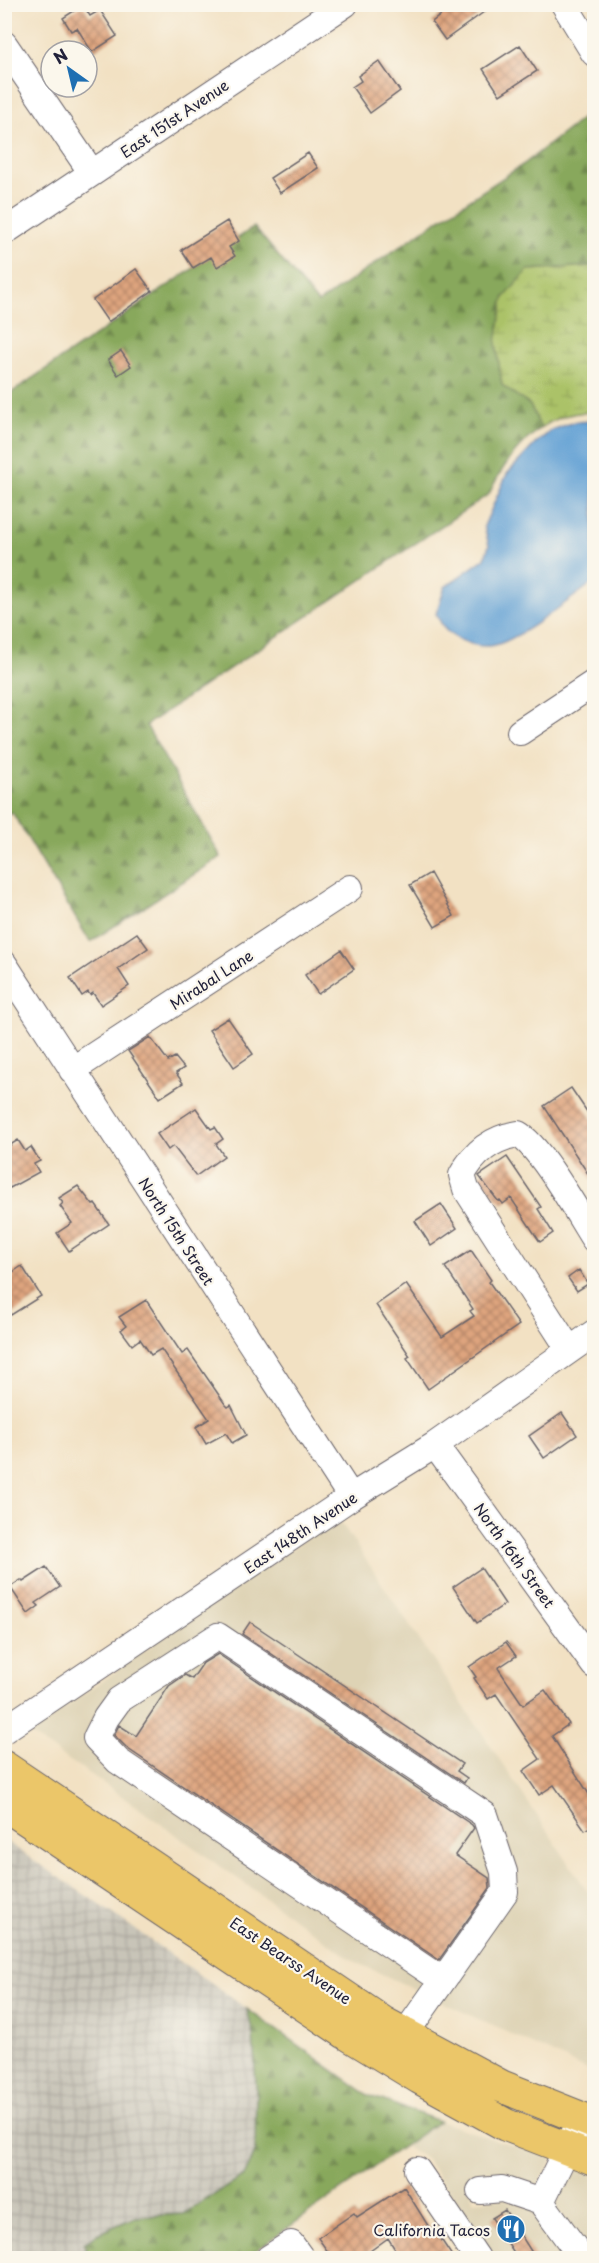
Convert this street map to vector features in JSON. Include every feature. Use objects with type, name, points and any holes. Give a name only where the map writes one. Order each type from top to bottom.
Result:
[{"type":"main road","name":"East Bearss Avenue","points":[[4,1767],[384,2023],[501,2086],[588,2121]]},
{"type":"main road","name":"East Bearss Avenue","points":[[4,1804],[355,2039],[474,2109],[506,2125],[581,2155]]},
{"type":"street","name":"East 151st Avenue","points":[[4,232],[345,4]]},
{"type":"street","points":[[564,4],[594,53]]},
{"type":"street","points":[[4,44],[92,172]]},
{"type":"street","points":[[520,732],[594,683]]},
{"type":"street","name":"Mirabal Lane","points":[[72,1070],[350,888]]},
{"type":"street","name":"North 15th Street","points":[[4,964],[351,1497]]},
{"type":"street","points":[[569,1349],[466,1189],[462,1174],[468,1163],[501,1136],[518,1134],[525,1138],[542,1158],[594,1239]]},
{"type":"street","name":"East 148th Avenue","points":[[4,1730],[351,1497],[435,1445],[594,1333]]},
{"type":"street","name":"North 16th Street","points":[[435,1445],[594,1665]]},
{"type":"street","points":[[405,2034],[505,1892],[504,1872],[485,1815],[218,1636],[119,1700],[106,1718],[96,1738],[118,1761],[442,1980]]},
{"type":"street","points":[[83,1677],[119,1700]]},
{"type":"street","points":[[541,2202],[581,2155],[588,2121]]},
{"type":"street","points":[[417,2170],[477,2259]]},
{"type":"street","points":[[480,2191],[502,2188],[541,2202],[582,2259]]},
{"type":"street","points":[[270,2259],[296,2251]]},
{"type":"shaded area","points":[[338,1518],[594,1901],[594,2073],[354,1961],[96,1778],[29,1734],[195,1614]]},
{"type":"shaded area","points":[[4,1840],[247,2009],[253,2034],[256,2086],[255,2154],[244,2176],[183,2214],[135,2217],[69,2258],[26,2256],[5,2258]]},
{"type":"shaded area","points":[[439,2121],[552,2159],[536,2190],[500,2179],[469,2182],[473,2201],[502,2198],[536,2210],[571,2258],[496,2258],[427,2160],[405,2146]]},
{"type":"shaded area","points":[[570,2165],[594,2174],[594,2258],[552,2202]]},
{"type":"green space","points":[[594,109],[594,266],[528,270],[502,385],[530,405],[541,428],[511,458],[489,494],[146,725],[221,857],[90,942],[12,812],[5,816],[5,397],[254,227],[318,303],[524,164]]},
{"type":"green space","points":[[594,266],[594,413],[567,416],[541,428],[530,405],[502,385],[496,342],[504,298],[528,270]]},
{"type":"green space","points":[[247,2009],[368,2095],[439,2121],[245,2258],[69,2258],[87,2248],[84,2243],[97,2234],[135,2217],[183,2214],[244,2176],[255,2153],[256,2086],[253,2034]]},
{"type":"water","points":[[594,421],[594,582],[527,630],[499,644],[478,646],[453,636],[445,629],[436,614],[445,587],[485,558],[489,545],[484,526],[507,474],[536,443],[552,430],[574,422]]},
{"type":"building","points":[[435,4],[495,4],[445,40],[432,22],[442,14]]},
{"type":"building","points":[[83,5],[90,16],[100,10],[117,36],[99,48],[99,39],[84,39],[77,28],[71,31],[63,18]]},
{"type":"building","points":[[520,45],[537,71],[500,95],[483,69]]},
{"type":"building","points":[[379,61],[400,91],[370,113],[352,87],[361,81],[358,76]]},
{"type":"building","points":[[308,153],[318,168],[280,193],[270,178]]},
{"type":"building","points":[[227,221],[239,241],[229,247],[235,256],[217,267],[211,257],[193,268],[181,250]]},
{"type":"building","points":[[136,269],[152,291],[108,322],[93,300]]},
{"type":"building","points":[[121,351],[131,366],[118,375],[108,360]]},
{"type":"building","points":[[430,873],[454,916],[435,927],[410,885]]},
{"type":"building","points":[[137,933],[148,948],[118,969],[129,986],[101,1005],[93,993],[90,995],[88,992],[82,996],[70,978]]},
{"type":"building","points":[[341,950],[354,969],[318,994],[305,975]]},
{"type":"building","points":[[228,1018],[253,1054],[234,1067],[209,1030]]},
{"type":"building","points":[[150,1037],[168,1061],[175,1057],[184,1068],[176,1073],[183,1083],[160,1098],[128,1051]]},
{"type":"building","points":[[571,1088],[594,1122],[594,1183],[544,1106]]},
{"type":"building","points":[[196,1108],[211,1129],[215,1127],[223,1139],[216,1144],[224,1156],[196,1176],[173,1146],[168,1150],[157,1134]]},
{"type":"building","points":[[18,1140],[25,1151],[31,1147],[40,1161],[34,1164],[39,1172],[10,1188],[4,1180],[4,1149]]},
{"type":"building","points":[[507,1157],[541,1207],[538,1209],[553,1233],[540,1242],[511,1198],[503,1204],[500,1200],[498,1201],[479,1176]]},
{"type":"building","points":[[78,1186],[109,1224],[69,1251],[57,1233],[72,1223],[60,1206],[63,1203],[59,1198]]},
{"type":"building","points":[[441,1204],[457,1228],[431,1246],[415,1221]]},
{"type":"building","points":[[471,1250],[491,1280],[489,1282],[519,1325],[428,1389],[407,1358],[410,1356],[376,1305],[406,1284],[442,1337],[474,1316],[470,1311],[473,1309],[445,1267]]},
{"type":"building","points":[[22,1266],[41,1296],[11,1315],[4,1305],[4,1278]]},
{"type":"building","points":[[579,1270],[588,1284],[577,1291],[568,1278]]},
{"type":"building","points":[[146,1300],[182,1354],[188,1350],[225,1404],[228,1407],[231,1405],[246,1435],[232,1443],[226,1433],[206,1444],[196,1427],[209,1419],[161,1349],[151,1355],[140,1339],[132,1345],[121,1330],[126,1326],[119,1317]]},
{"type":"building","points":[[562,1413],[577,1435],[544,1458],[529,1436]]},
{"type":"building","points":[[46,1567],[60,1587],[36,1603],[39,1606],[28,1614],[10,1587],[21,1580],[23,1582]]},
{"type":"building","points":[[481,1568],[505,1604],[477,1623],[453,1587]]},
{"type":"building","points":[[250,1622],[462,1764],[457,1771],[467,1778],[464,1783],[242,1634]]},
{"type":"building","points":[[506,1642],[516,1656],[498,1668],[523,1705],[545,1690],[569,1724],[552,1736],[594,1802],[594,1824],[585,1830],[554,1785],[539,1795],[523,1771],[540,1759],[496,1694],[488,1699],[469,1667]]},
{"type":"building","points":[[218,1654],[472,1825],[474,1828],[455,1855],[489,1878],[490,1888],[439,1960],[128,1749],[114,1735],[119,1725],[136,1736],[169,1686],[185,1675],[192,1679],[203,1663]]},
{"type":"building","points":[[404,2187],[430,2229],[433,2227],[454,2259],[401,2259],[388,2238],[359,2259],[333,2259],[318,2238],[354,2213],[357,2217]]},
{"type":"building","points":[[505,2210],[536,2259],[518,2259],[492,2218]]},
{"type":"place","name":"California Tacos","points":[[511,2229]]}]
